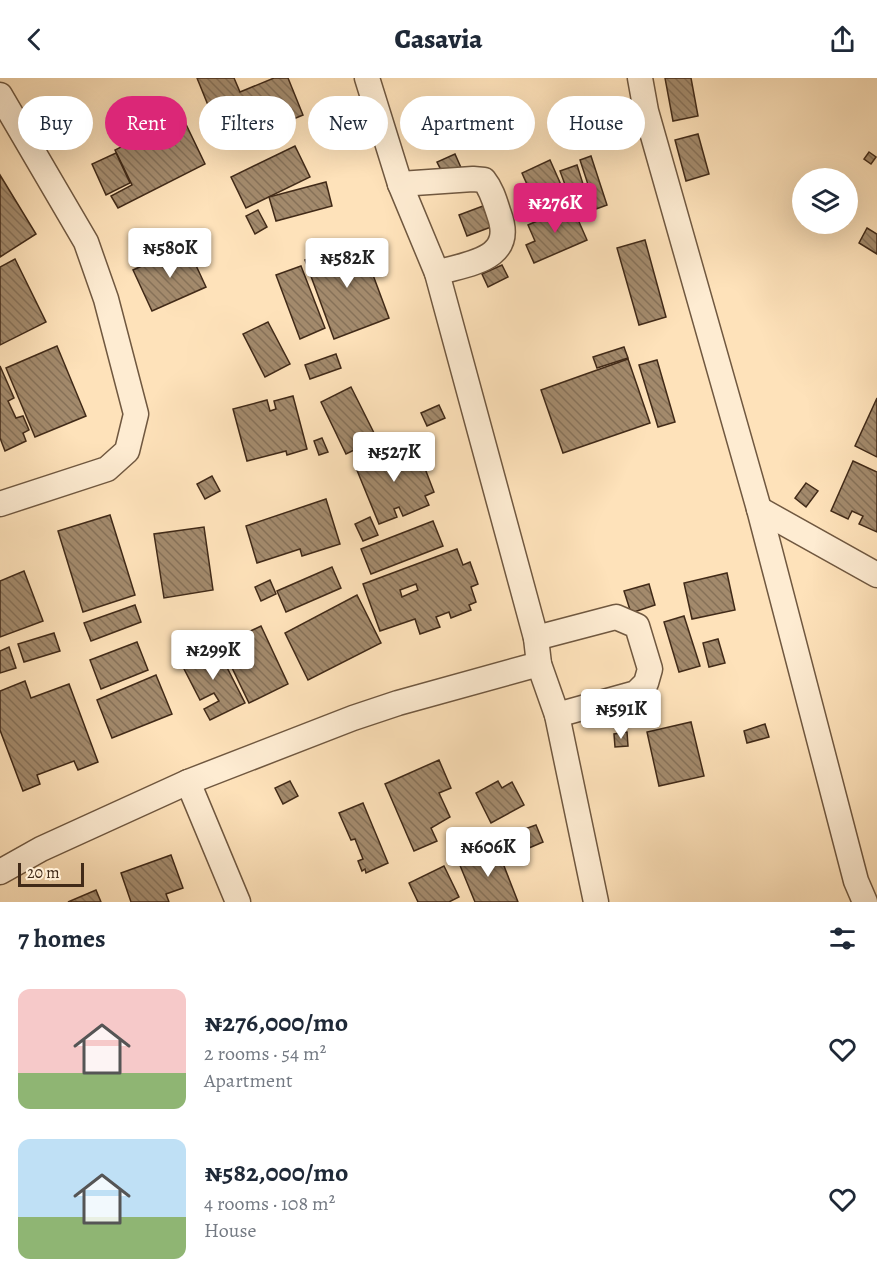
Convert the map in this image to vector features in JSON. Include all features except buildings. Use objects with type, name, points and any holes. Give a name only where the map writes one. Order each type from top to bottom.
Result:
[{"type":"street","points":[[367,78],[400,184],[436,273],[536,638],[539,664],[557,715],[596,902]]},
{"type":"street","points":[[640,78],[646,111],[759,509],[856,881],[865,902]]},
{"type":"street","points":[[0,95],[86,243],[106,299],[136,414],[127,451],[107,469],[0,504]]},
{"type":"street","points":[[400,184],[473,179],[484,180],[490,187],[504,228],[500,246],[486,258],[436,273]]},
{"type":"street","points":[[759,509],[877,575]]},
{"type":"street","points":[[536,638],[616,617],[637,626],[650,669],[646,683],[636,693],[557,715]]},
{"type":"street","points":[[0,872],[41,849],[188,782],[398,703],[539,664]]},
{"type":"street","points":[[188,782],[238,902]]}]
